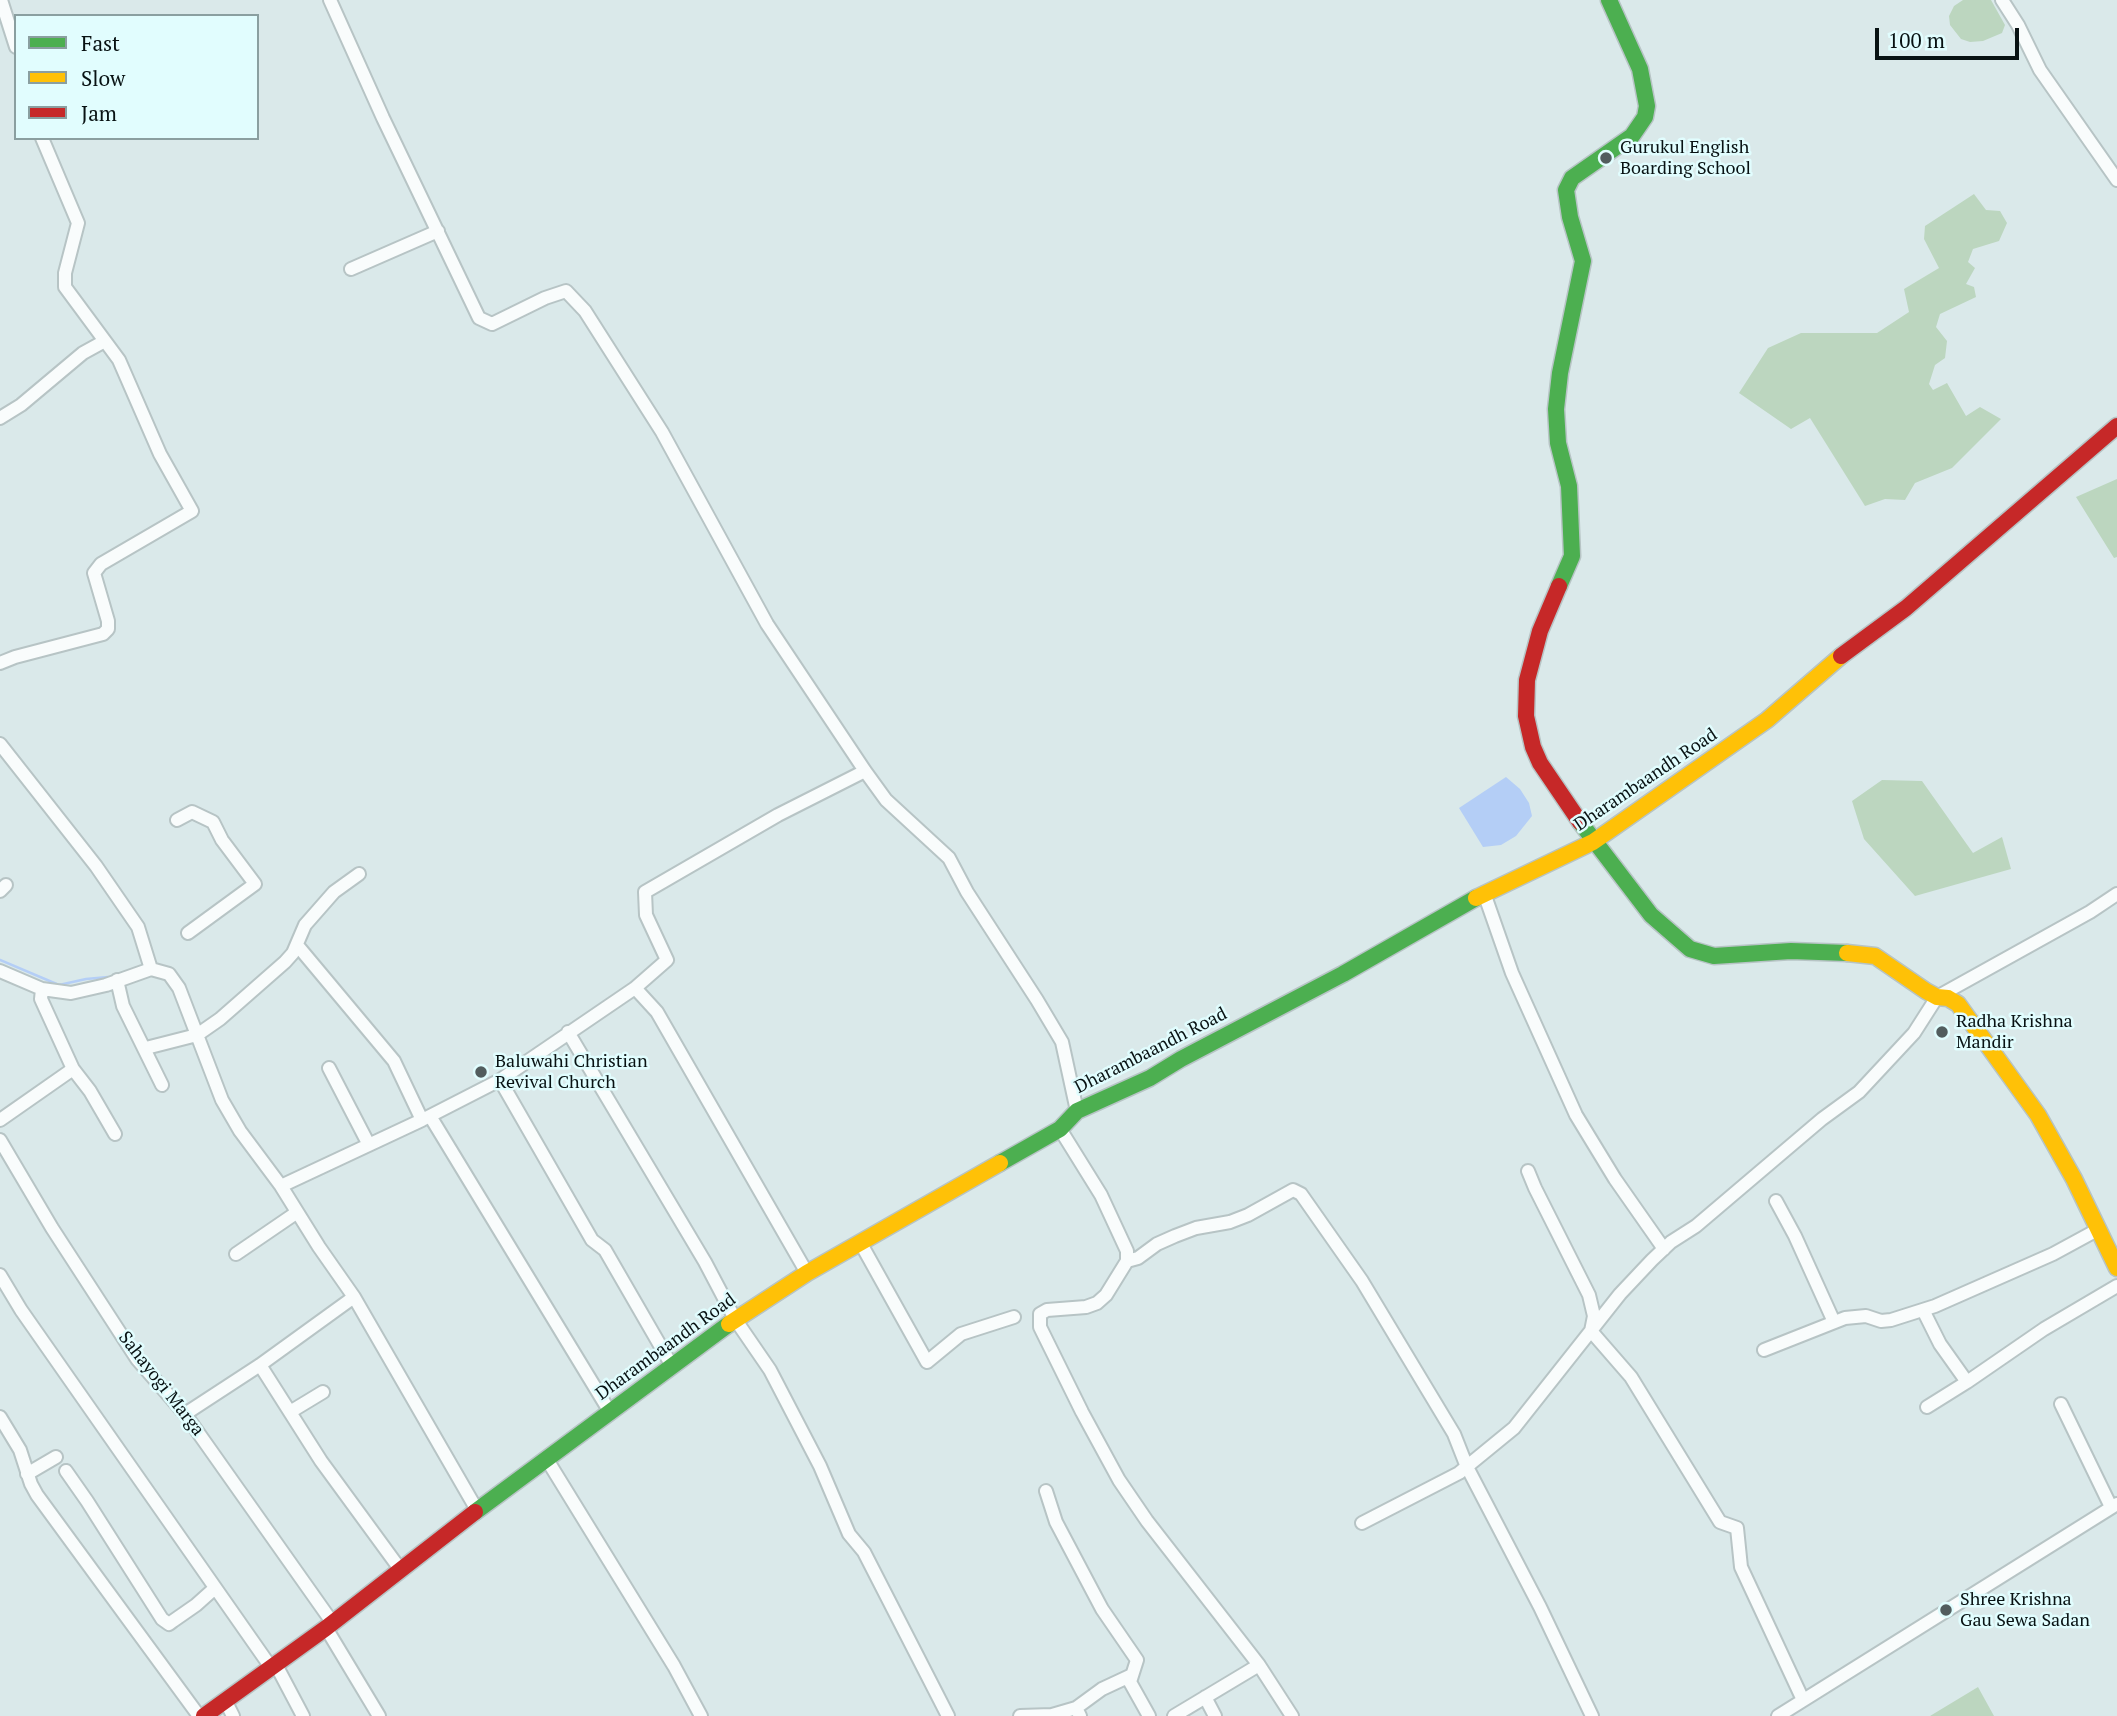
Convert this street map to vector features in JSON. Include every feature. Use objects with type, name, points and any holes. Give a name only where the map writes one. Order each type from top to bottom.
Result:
[{"type":"main road","points":[[1609,0],[1640,69],[1647,106],[1645,117],[1632,136],[1572,178],[1566,190],[1583,261],[1560,373],[1556,409],[1558,443],[1569,486],[1572,556],[1540,631],[1527,680],[1526,716],[1532,747],[1593,842],[1651,915],[1689,949],[1714,956],[1791,951],[1861,953],[1875,956],[1937,997],[1948,998],[1958,1004],[2038,1115],[2117,1268]]},
{"type":"main road","name":"Dharambaandh Road","points":[[201,1716],[329,1625],[477,1510],[735,1319],[807,1273],[1060,1129],[1077,1111],[1150,1078],[1242,1026],[1343,974],[1484,893],[1593,842],[1767,720],[1839,657],[1906,608],[2117,426]]},
{"type":"street","points":[[1,0],[14,41]]},
{"type":"street","points":[[330,0],[479,318],[492,324],[566,291],[585,311],[662,432],[768,624],[865,771],[887,800],[948,858],[1008,954],[1062,1042],[1077,1111]]},
{"type":"street","points":[[2002,0],[2018,25],[2040,70],[2117,180]]},
{"type":"street","points":[[0,663],[103,634],[108,629],[108,621],[94,573],[101,564],[192,510],[160,454],[119,360],[103,342],[92,320],[75,303],[65,287],[65,274],[78,223],[43,140]]},
{"type":"street","points":[[351,269],[438,231]]},
{"type":"street","points":[[0,418],[21,405],[83,353],[103,342]]},
{"type":"street","points":[[0,744],[96,866],[138,927],[151,969]]},
{"type":"street","points":[[281,1186],[500,1080],[635,988],[667,960],[646,915],[645,892],[778,815],[865,771]]},
{"type":"street","points":[[177,820],[192,812],[213,822],[255,884],[188,933]]},
{"type":"street","points":[[146,1048],[197,1035],[220,1019],[285,962],[306,925],[334,892],[359,874]]},
{"type":"street","points":[[1484,893],[1512,973],[1576,1115],[1615,1179],[1664,1249]]},
{"type":"street","points":[[1362,1523],[1467,1467],[1514,1428],[1620,1294],[1664,1249],[1696,1226],[1822,1119],[1859,1092],[1914,1033],[1937,997],[2090,912],[2117,894]]},
{"type":"street","points":[[297,945],[394,1060],[426,1118],[610,1412]]},
{"type":"street","points":[[0,971],[42,989],[71,993],[151,969],[169,975],[178,988],[222,1100],[240,1131],[281,1186],[296,1213],[354,1297],[477,1510]]},
{"type":"street","points":[[117,980],[123,1006],[162,1085]]},
{"type":"street","points":[[635,988],[657,1012],[807,1273]]},
{"type":"street","points":[[42,989],[41,999],[74,1069],[115,1134]]},
{"type":"street","points":[[568,1032],[705,1262],[735,1319],[770,1370],[820,1466],[849,1534],[864,1552],[948,1716]]},
{"type":"street","points":[[329,1068],[369,1145]]},
{"type":"street","points":[[0,1120],[74,1069]]},
{"type":"street","points":[[500,1080],[592,1240],[605,1250],[672,1366]]},
{"type":"street","points":[[1060,1129],[1101,1195],[1127,1251],[1127,1261],[1106,1295],[1097,1303],[1086,1307],[1047,1310],[1040,1314],[1040,1327],[1119,1480],[1147,1521],[1259,1665],[1292,1716]]},
{"type":"street","name":"Sahayogi Marga","points":[[0,1140],[52,1228],[137,1359],[185,1413],[329,1625],[379,1716]]},
{"type":"street","points":[[1528,1171],[1589,1295],[1594,1316],[1591,1331]]},
{"type":"street","points":[[1127,1261],[1138,1258],[1157,1244],[1185,1232],[1248,1215],[1293,1190],[1301,1194],[1376,1304],[1454,1434],[1467,1467],[1540,1607],[1591,1716]]},
{"type":"street","points":[[1776,1201],[1834,1322]]},
{"type":"street","points":[[236,1254],[296,1213]]},
{"type":"street","points":[[1764,1350],[1859,1315],[1881,1321],[1923,1310],[2042,1259],[2099,1229]]},
{"type":"street","points":[[860,1242],[927,1362],[961,1334],[1014,1317]]},
{"type":"street","points":[[0,1275],[21,1310],[272,1665],[303,1716]]},
{"type":"street","points":[[1927,1407],[2044,1329],[2117,1286]]},
{"type":"street","points":[[185,1413],[260,1365],[354,1297]]},
{"type":"street","points":[[1923,1310],[1940,1344],[1967,1382]]},
{"type":"street","points":[[1591,1331],[1631,1377],[1720,1522],[1737,1528],[1741,1567],[1803,1700]]},
{"type":"street","points":[[260,1365],[321,1461],[400,1569]]},
{"type":"street","points":[[290,1412],[323,1392]]},
{"type":"street","points":[[1778,1716],[2114,1505],[2061,1404]]},
{"type":"street","points":[[0,1417],[20,1450],[37,1495],[201,1716]]},
{"type":"street","points":[[27,1474],[56,1457]]},
{"type":"street","points":[[546,1458],[668,1656],[701,1716]]},
{"type":"street","points":[[66,1471],[162,1619],[169,1623],[173,1621],[215,1588]]},
{"type":"street","points":[[1046,1491],[1056,1522],[1102,1609],[1137,1660],[1137,1667],[1130,1682],[1149,1716]]},
{"type":"street","points":[[1174,1716],[1259,1665]]},
{"type":"street","points":[[1020,1716],[1078,1712],[1102,1689],[1132,1675]]},
{"type":"street","points":[[1205,1698],[1215,1716]]},
{"type":"street","points":[[225,1700],[233,1716]]},
{"type":"green space","points":[[1963,0],[1991,0],[2005,25],[2002,33],[1983,41],[1970,42],[1961,39],[1950,25],[1949,16],[1954,6]]},
{"type":"green space","points":[[1974,194],[1986,210],[2000,211],[2007,223],[1999,241],[1973,249],[1968,262],[1975,268],[1966,284],[1974,287],[1976,297],[1940,314],[1936,327],[1947,341],[1945,358],[1935,365],[1929,384],[1933,390],[1947,383],[1966,416],[1980,407],[2001,419],[1952,468],[1915,483],[1905,500],[1885,499],[1865,506],[1810,418],[1791,429],[1739,393],[1768,348],[1801,333],[1877,333],[1909,312],[1904,289],[1939,268],[1924,239],[1925,226]]},
{"type":"green space","points":[[2117,479],[2117,557],[2114,558],[2076,497]]},
{"type":"green space","points":[[1882,780],[1922,781],[1973,853],[2002,837],[2011,869],[1915,896],[1864,839],[1852,801]]},
{"type":"green space","points":[[1978,1687],[1994,1716],[1930,1716]]},
{"type":"water","points":[[1506,777],[1520,789],[1529,803],[1532,816],[1516,836],[1501,845],[1483,847],[1459,808]]},
{"type":"waterway","points":[[0,960],[59,985],[108,977]]},
{"type":"traffic: fast","points":[[1559,586],[1572,556],[1569,486],[1558,443],[1556,409],[1560,373],[1583,261],[1570,217],[1566,190],[1572,178],[1632,136],[1645,117],[1647,106],[1640,69],[1609,0]]},
{"type":"traffic: fast","points":[[1580,822],[1651,915],[1690,949],[1714,956],[1791,951],[1847,953]]},
{"type":"traffic: fast","points":[[1000,1163],[1060,1129],[1077,1111],[1150,1078],[1343,974],[1476,898]]},
{"type":"traffic: fast","points":[[475,1512],[729,1324]]},
{"type":"traffic: slow","points":[[1476,898],[1593,842],[1767,720],[1841,656]]},
{"type":"traffic: slow","points":[[1847,953],[1875,956],[1926,991],[1958,1004],[2038,1115],[2074,1179],[2117,1268]]},
{"type":"traffic: slow","points":[[729,1324],[807,1273],[1000,1163]]},
{"type":"traffic: jam","points":[[1841,656],[1906,608],[2117,426]]},
{"type":"traffic: jam","points":[[1559,586],[1540,631],[1527,680],[1526,716],[1533,747],[1540,763],[1580,822]]},
{"type":"traffic: jam","points":[[204,1716],[326,1628],[475,1512]]},
{"type":"place","name":"Gurukul English Boarding School","points":[[1606,158]]},
{"type":"place","name":"Radha Krishna Mandir","points":[[1942,1032]]},
{"type":"place","name":"Baluwahi Christian Revival Church","points":[[481,1072]]},
{"type":"place","name":"Shree Krishna Gau Sewa Sadan","points":[[1946,1610]]}]
